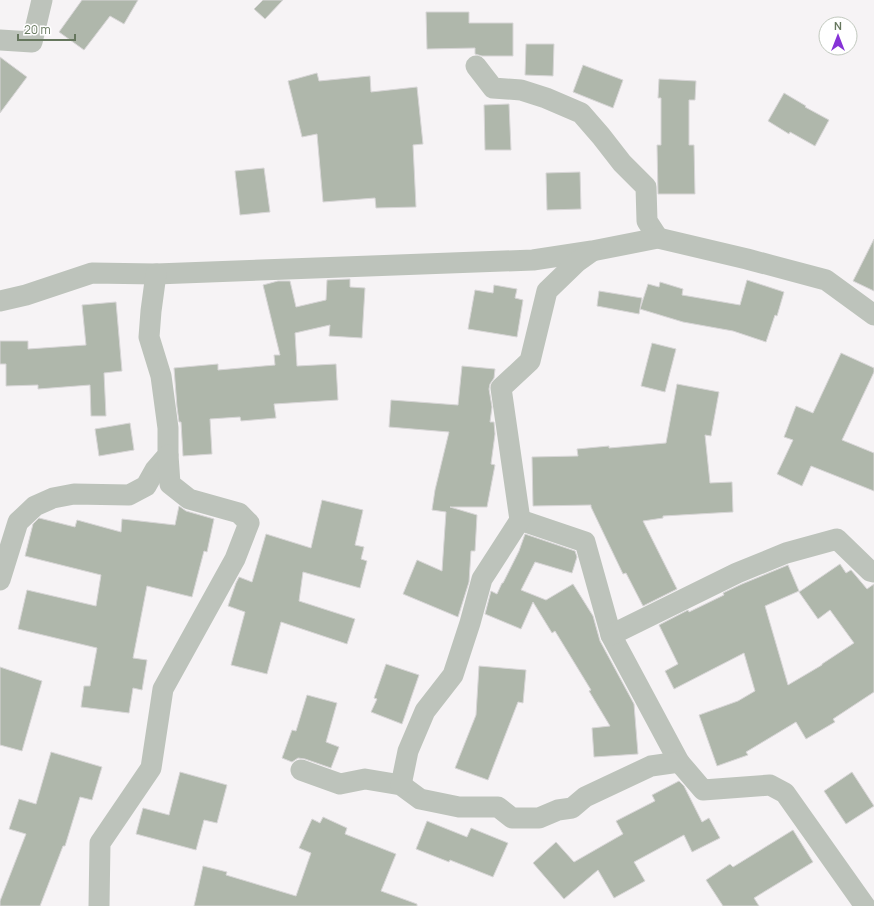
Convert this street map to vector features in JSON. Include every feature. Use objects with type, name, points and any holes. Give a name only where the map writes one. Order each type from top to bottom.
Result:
[{"type":"street","points":[[0,40],[32,42],[42,0]]},
{"type":"street","points":[[476,66],[493,88],[521,90],[546,98],[581,113],[622,163],[646,186],[647,221],[658,238]]},
{"type":"street","points":[[0,301],[26,295],[92,273],[156,274],[533,260],[592,251],[658,238],[747,258],[826,280],[874,315]]},
{"type":"street","points":[[401,785],[408,751],[425,711],[453,675],[470,623],[482,579],[520,520],[501,388],[530,361],[547,291],[577,262],[592,251]]},
{"type":"street","points":[[533,260],[547,291]]},
{"type":"street","points":[[99,906],[100,842],[151,768],[163,689],[235,559],[249,523],[239,513],[188,500],[170,484],[168,428],[161,376],[149,338],[156,274]]},
{"type":"street","points":[[0,580],[18,522],[35,506],[53,498],[74,494],[105,496],[129,495],[146,486],[155,470],[168,455]]},
{"type":"street","points":[[520,520],[585,542],[611,635],[679,762],[703,790],[770,785],[785,793],[865,906]]},
{"type":"street","points":[[611,635],[737,573],[786,553],[837,539],[870,571],[874,572]]},
{"type":"street","points":[[301,770],[340,784],[365,779],[401,785],[420,799],[459,807],[498,807],[512,818],[539,818],[558,810],[572,808],[585,798],[651,766],[679,762]]},
{"type":"building","points":[[82,0],[138,0],[124,24],[110,16],[84,50],[59,32]]},
{"type":"building","points":[[263,0],[283,0],[265,19],[254,9]]},
{"type":"building","points":[[426,12],[469,12],[469,23],[513,23],[513,56],[482,56],[475,54],[475,48],[427,49]]},
{"type":"building","points":[[526,44],[554,44],[553,76],[525,75]]},
{"type":"building","points":[[0,57],[27,77],[0,113]]},
{"type":"building","points":[[583,65],[623,80],[613,108],[573,92]]},
{"type":"building","points":[[317,73],[319,81],[370,76],[371,92],[417,87],[423,144],[413,145],[416,207],[376,208],[375,198],[323,202],[317,134],[302,137],[288,81]]},
{"type":"building","points":[[659,79],[696,81],[695,100],[689,100],[689,145],[694,145],[695,194],[658,194],[657,145],[661,145],[661,98],[658,98]]},
{"type":"building","points":[[784,93],[806,106],[805,107],[829,120],[815,146],[790,132],[789,134],[768,121]]},
{"type":"building","points":[[509,104],[511,150],[485,150],[484,105]]},
{"type":"building","points":[[264,168],[270,212],[240,215],[235,171]]},
{"type":"building","points":[[580,172],[581,209],[547,210],[546,173]]},
{"type":"building","points":[[874,239],[874,291],[853,281]]},
{"type":"building","points":[[350,279],[350,287],[365,288],[362,338],[329,336],[330,325],[295,333],[297,366],[336,364],[338,400],[274,404],[276,418],[241,421],[240,417],[210,419],[212,454],[183,456],[181,422],[179,422],[177,407],[174,368],[218,364],[218,370],[275,365],[274,355],[280,355],[263,285],[278,281],[290,281],[296,307],[326,300],[327,280]]},
{"type":"building","points":[[747,280],[784,292],[777,316],[775,315],[766,342],[733,331],[683,322],[640,309],[648,284],[659,287],[660,282],[683,289],[682,295],[740,305]]},
{"type":"building","points":[[494,285],[517,289],[515,298],[523,300],[517,337],[468,329],[475,290],[493,293]]},
{"type":"building","points":[[599,291],[642,298],[639,314],[597,306]]},
{"type":"building","points":[[116,302],[122,371],[104,373],[106,416],[91,416],[90,385],[38,389],[38,385],[6,386],[6,364],[0,364],[0,341],[28,341],[28,349],[86,345],[82,305]]},
{"type":"building","points":[[652,343],[676,349],[665,392],[641,386]]},
{"type":"building","points":[[841,353],[874,368],[874,372],[842,440],[874,453],[874,491],[811,466],[802,486],[777,474],[793,440],[784,437],[796,406],[813,413]]},
{"type":"building","points":[[462,366],[495,369],[494,378],[489,389],[492,407],[490,422],[494,422],[495,434],[491,464],[495,465],[487,507],[450,507],[477,515],[475,551],[471,551],[469,582],[458,617],[403,594],[417,560],[442,571],[446,512],[432,510],[435,490],[449,432],[389,427],[391,400],[458,405]]},
{"type":"building","points":[[677,384],[719,392],[711,436],[705,435],[710,483],[732,482],[733,512],[663,516],[663,518],[643,521],[677,589],[643,606],[626,573],[623,574],[591,505],[533,506],[532,457],[578,456],[577,449],[666,443]]},
{"type":"building","points":[[130,423],[134,450],[99,456],[95,429]]},
{"type":"building","points":[[322,500],[363,510],[355,545],[364,547],[361,559],[367,561],[360,588],[303,572],[299,601],[355,619],[347,644],[281,622],[267,674],[231,665],[245,612],[228,606],[239,577],[252,582],[266,534],[311,548]]},
{"type":"building","points":[[179,506],[186,511],[214,519],[207,552],[204,551],[192,597],[147,586],[133,658],[147,660],[142,690],[133,688],[129,713],[81,707],[84,686],[90,686],[97,648],[18,629],[27,590],[96,606],[101,575],[25,556],[33,524],[39,518],[75,527],[77,520],[121,532],[122,519],[175,525]]},
{"type":"building","points":[[525,534],[575,551],[577,557],[572,573],[535,562],[521,590],[546,600],[573,584],[593,616],[600,641],[634,704],[638,754],[594,757],[592,728],[610,726],[589,691],[591,690],[555,631],[552,633],[533,602],[521,629],[485,614],[491,591],[497,594],[519,551]]},
{"type":"building","points":[[840,564],[846,573],[851,570],[867,589],[874,584],[874,692],[833,719],[835,722],[806,739],[796,722],[746,752],[748,755],[717,766],[699,715],[738,701],[755,691],[744,653],[674,689],[665,671],[678,664],[659,625],[688,610],[689,612],[724,595],[723,593],[742,584],[788,565],[799,591],[765,606],[788,685],[822,665],[854,643],[830,610],[818,619],[799,592]]},
{"type":"building","points":[[386,664],[419,675],[402,724],[371,712],[377,699],[374,698]]},
{"type":"building","points":[[479,666],[526,670],[523,703],[518,702],[488,780],[455,768],[476,715]]},
{"type":"building","points":[[0,667],[42,681],[22,751],[0,745]]},
{"type":"building","points":[[307,695],[337,703],[326,742],[339,747],[331,768],[305,759],[298,758],[292,762],[282,758],[292,730],[296,731]]},
{"type":"building","points":[[51,752],[102,767],[92,800],[80,797],[65,846],[63,846],[40,906],[0,906],[0,901],[26,834],[9,829],[19,799],[36,804]]},
{"type":"building","points":[[180,772],[227,785],[217,823],[204,820],[196,850],[136,834],[143,808],[169,815]]},
{"type":"building","points":[[852,772],[874,806],[846,824],[824,791]]},
{"type":"building","points":[[679,781],[684,786],[702,822],[709,818],[720,838],[692,852],[684,835],[634,862],[645,881],[614,898],[598,870],[564,899],[533,863],[556,842],[574,862],[623,834],[616,821],[655,801],[652,795]]},
{"type":"building","points":[[323,817],[347,828],[345,834],[396,854],[381,891],[417,904],[417,906],[194,906],[203,866],[227,872],[226,875],[296,896],[311,853],[299,848],[312,819],[320,823]]},
{"type":"building","points":[[427,821],[467,837],[471,828],[508,843],[493,877],[450,860],[449,862],[416,849]]},
{"type":"building","points":[[793,830],[813,862],[754,898],[759,906],[723,906],[706,880],[730,864],[733,867]]}]
